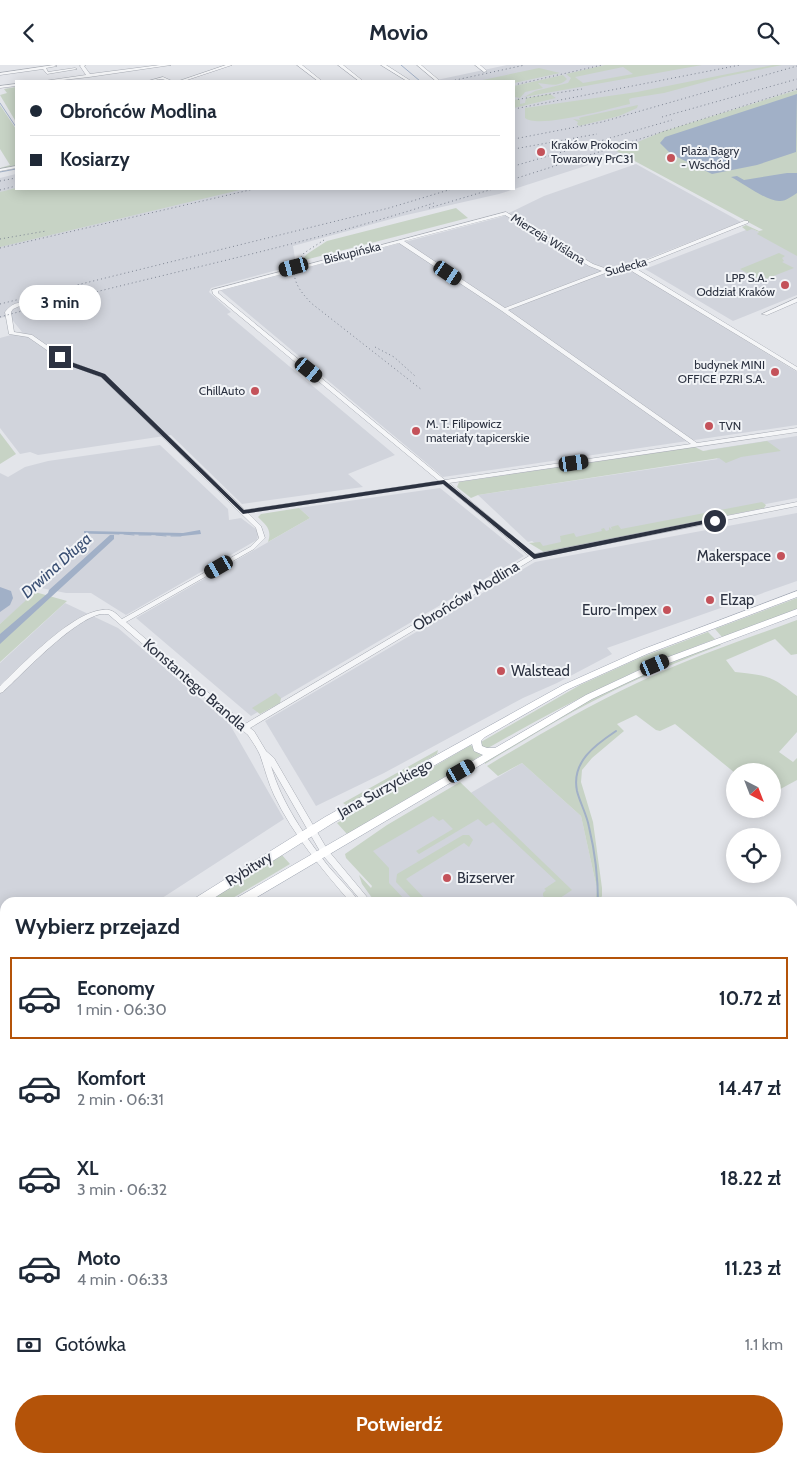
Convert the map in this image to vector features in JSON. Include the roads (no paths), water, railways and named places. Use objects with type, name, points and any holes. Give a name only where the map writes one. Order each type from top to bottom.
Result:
[{"type":"main road","name":"Jana Surzyckiego","points":[[302,836],[482,733],[611,666],[797,594]]},
{"type":"main road","name":"Jana Surzyckiego","points":[[319,854],[572,706],[633,675],[677,656],[797,612]]},
{"type":"main road","points":[[482,733],[476,740],[477,748],[486,752],[497,750]]},
{"type":"main road","name":"Rybitwy","points":[[205,897],[302,836]]},
{"type":"main road","name":"Rybitwy","points":[[248,897],[319,854]]},
{"type":"street","points":[[84,65],[82,66],[90,80]]},
{"type":"street","points":[[54,80],[170,65]]},
{"type":"street","points":[[184,80],[230,65]]},
{"type":"street","points":[[299,65],[319,80]]},
{"type":"street","points":[[340,65],[360,80]]},
{"type":"street","points":[[383,65],[407,80]]},
{"type":"street","points":[[419,65],[437,80]]},
{"type":"street","points":[[477,65],[485,71]]},
{"type":"street","points":[[0,74],[54,66]]},
{"type":"street","points":[[44,68],[47,73],[75,69]]},
{"type":"street","points":[[155,80],[165,78],[168,80]]},
{"type":"street","points":[[1,86],[15,85]]},
{"type":"street","points":[[0,170],[15,167]]},
{"type":"street","name":"Mierzeja Wiślana","points":[[400,241],[506,213],[591,265],[607,271]]},
{"type":"street","name":"Sudecka","points":[[504,310],[607,271],[631,268],[746,222]]},
{"type":"street","name":"Biskupińska","points":[[534,556],[215,293],[215,290],[227,285],[400,241],[504,310],[696,445]]},
{"type":"street","points":[[631,268],[797,369]]},
{"type":"street","points":[[765,314],[797,300]]},
{"type":"street","points":[[20,304],[11,308],[8,312],[11,333],[30,336],[69,363],[103,376],[259,527],[262,538],[252,548],[121,621]]},
{"type":"street","points":[[243,512],[797,430]]},
{"type":"street","name":"Obrońców Modlina","points":[[244,727],[534,556],[797,504]]},
{"type":"street","name":"Konstantego Brandla","points":[[0,690],[60,634],[95,613],[106,611],[121,621],[244,727],[263,753],[271,760],[312,830],[319,854]]},
{"type":"street","name":"Konstantego Brandla","points":[[263,753],[280,800],[302,836],[319,854]]},
{"type":"street","points":[[319,854],[351,897]]},
{"type":"street","points":[[319,854],[362,897]]},
{"type":"water","points":[[797,94],[796,152],[757,165],[712,174],[671,154],[660,143],[665,137]]},
{"type":"water","points":[[797,173],[797,193],[781,201],[768,198],[731,177],[737,176],[744,180]]},
{"type":"water","points":[[200,530],[201,534],[182,536],[84,533],[84,531],[183,533]]},
{"type":"water","points":[[110,535],[114,535],[114,539],[0,644],[0,634],[48,593],[49,590]]},
{"type":"water","points":[[0,587],[11,591],[13,598],[10,605],[0,612]]},
{"type":"waterway","points":[[401,65],[419,80]]},
{"type":"waterway","points":[[0,103],[15,126]]},
{"type":"waterway","points":[[0,172],[15,169]]},
{"type":"waterway","name":"Drwina Długa","points":[[87,533],[119,534]]},
{"type":"waterway","points":[[124,534],[134,535]]},
{"type":"waterway","points":[[139,535],[151,535]]},
{"type":"waterway","points":[[156,535],[166,536]]},
{"type":"waterway","points":[[171,536],[181,536]]},
{"type":"waterway","points":[[598,897],[593,846],[588,823],[577,791],[576,781],[581,763],[586,755],[616,731]]},
{"type":"railway","points":[[456,80],[525,65]]},
{"type":"railway","points":[[515,85],[602,65]]},
{"type":"railway","points":[[515,109],[740,65]]},
{"type":"railway","points":[[515,139],[602,122],[797,66]]},
{"type":"railway","points":[[662,117],[797,79]]},
{"type":"railway","points":[[515,100],[582,89]]},
{"type":"railway","points":[[515,179],[797,89]]},
{"type":"railway","points":[[515,166],[672,120]]},
{"type":"railway","points":[[515,149],[597,134]]},
{"type":"railway","points":[[0,181],[15,178]]},
{"type":"railway","points":[[0,190],[15,186]]},
{"type":"railway","points":[[0,248],[250,190]]},
{"type":"railway","points":[[0,304],[389,208],[449,190]]},
{"type":"railway","points":[[429,208],[490,190]]},
{"type":"railway","points":[[0,317],[327,235],[434,203]]},
{"type":"railway","points":[[0,239],[46,231]]},
{"type":"railway","points":[[324,240],[304,253],[294,267],[296,283],[301,291],[311,303],[422,390]]},
{"type":"railway","points":[[375,347],[394,357],[415,376]]},
{"type":"place","name":"Kraków Prokocim Towarowy PrC31","points":[[541,152]]},
{"type":"place","name":"Plaża Bagry - Wschód","points":[[671,158]]},
{"type":"place","name":"LPP S.A. - Oddział Kraków","points":[[785,285]]},
{"type":"place","name":"budynek MINI OFFICE PZRI S.A.","points":[[775,372]]},
{"type":"place","name":"ChillAuto","points":[[255,391]]},
{"type":"place","name":"TVN","points":[[709,426]]},
{"type":"place","name":"M. T. Filipowicz materiały tapicerskie","points":[[416,431]]},
{"type":"place","name":"Makerspace","points":[[781,556]]},
{"type":"place","name":"Elzap","points":[[710,600]]},
{"type":"place","name":"Euro-Impex","points":[[667,610]]},
{"type":"place","name":"Walstead","points":[[501,671]]},
{"type":"place","name":"Bizserver","points":[[447,878]]}]
